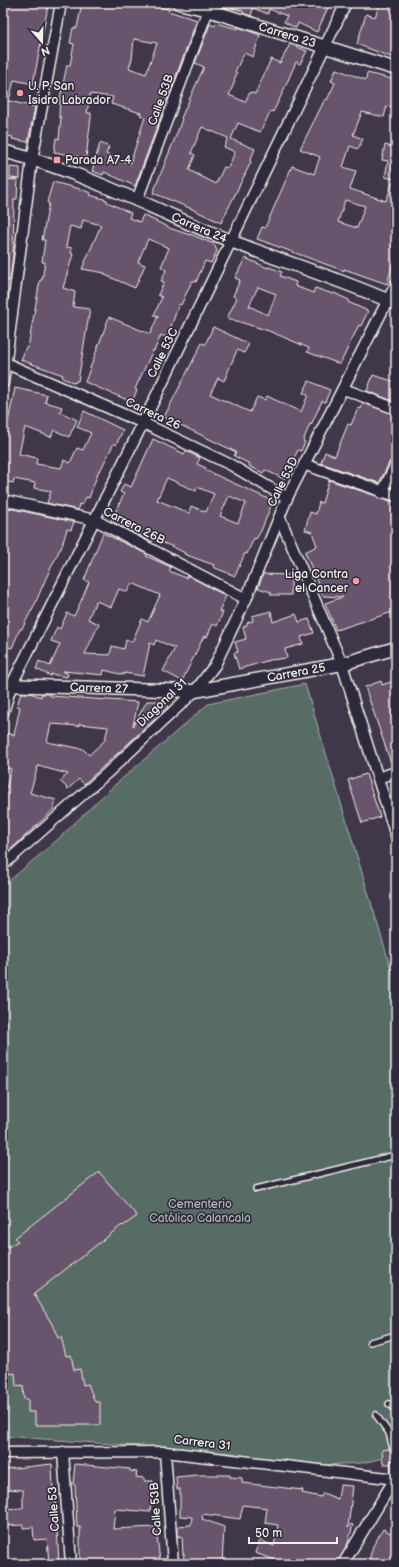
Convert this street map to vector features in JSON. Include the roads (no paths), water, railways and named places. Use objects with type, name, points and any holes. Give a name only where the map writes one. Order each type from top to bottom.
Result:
[{"type":"street","points":[[3,383],[32,160],[61,3]]},
{"type":"street","name":"Carrera 23","points":[[179,3],[208,10],[396,69]]},
{"type":"street","name":"Calle 53C","points":[[3,713],[7,686],[95,520],[346,3]]},
{"type":"street","name":"Calle 53B","points":[[137,200],[208,10]]},
{"type":"street","name":"Carrera 24","points":[[3,151],[58,168],[137,200],[231,241],[392,302]]},
{"type":"street","name":"Calle 53D","points":[[396,284],[392,302],[344,389],[288,498],[280,518],[342,664],[396,836]]},
{"type":"street","name":"Carrera 26","points":[[5,363],[143,423],[231,465],[288,498]]},
{"type":"street","points":[[344,389],[396,409]]},
{"type":"street","points":[[382,493],[396,464]]},
{"type":"street","points":[[306,465],[382,493],[396,496]]},
{"type":"street","name":"Carrera 26B","points":[[3,500],[95,520],[246,599]]},
{"type":"street","name":"Diagonal 31","points":[[3,865],[107,773],[195,691],[215,664],[246,599],[280,518]]},
{"type":"street","name":"Carrera 25","points":[[195,691],[342,664],[396,648]]},
{"type":"street","name":"Carrera 27","points":[[7,686],[195,691]]},
{"type":"street","points":[[378,778],[396,772]]},
{"type":"street","name":"Calle 53","points":[[63,1452],[71,1564]]},
{"type":"street","name":"Calle 53B","points":[[165,1452],[173,1564]]},
{"type":"street","name":"Carrera 31","points":[[3,1453],[165,1452],[395,1480]]},
{"type":"street","points":[[343,1564],[395,1480]]},
{"type":"lane","points":[[256,1189],[396,1155]]},
{"type":"lane","points":[[370,1342],[396,1335]]},
{"type":"lane","points":[[389,1404],[396,1409]]},
{"type":"lane","points":[[376,1415],[389,1433],[393,1449]]},
{"type":"lane","points":[[394,1463],[395,1480]]},
{"type":"place","name":"U. P. San Isidro Labrador","points":[[20,93]]},
{"type":"place","name":"Parada A7-4","points":[[57,160]]},
{"type":"place","name":"Liga Contra el Cancer","points":[[356,581]]},
{"type":"park label","name":"Cementerio Católico Calancala","points":[[200,1211]]}]
